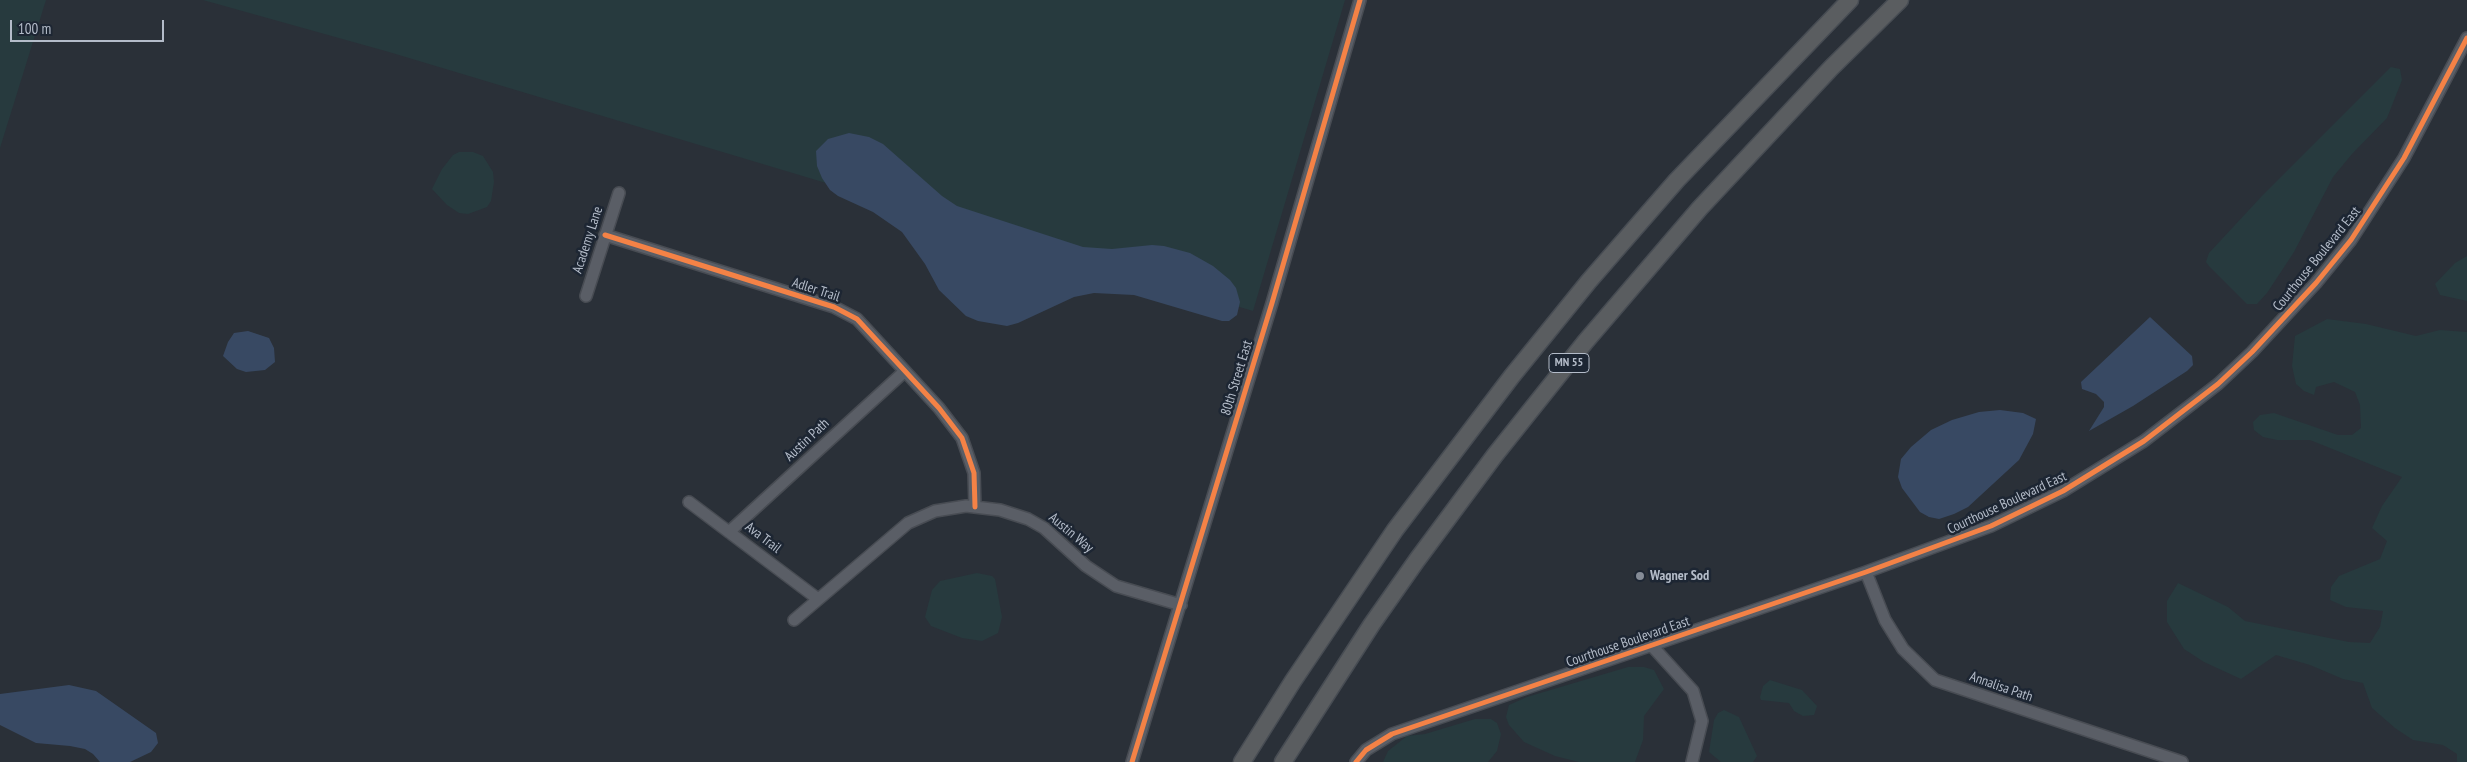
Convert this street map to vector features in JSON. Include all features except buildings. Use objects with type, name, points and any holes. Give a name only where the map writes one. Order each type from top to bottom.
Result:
[{"type":"highway","name":"MN 55","points":[[1242,762],[1293,681],[1395,530],[1507,383],[1589,281],[1677,180],[1850,0]]},
{"type":"highway","name":"MN 55","points":[[1283,762],[1367,632],[1423,552],[1496,454],[1586,342],[1642,273],[1739,165],[1830,68],[1900,0]]},
{"type":"street","name":"80th Street East","points":[[1132,762],[1360,0]]},
{"type":"street","name":"Courthouse Boulevard East","points":[[1356,762],[1366,750],[1392,734],[1866,572],[1991,526],[2063,491],[2144,441],[2218,384],[2288,314],[2351,240],[2404,158],[2467,38]]},
{"type":"street","name":"Academy Lane","points":[[586,296],[619,193]]},
{"type":"street","name":"Adler Trail","points":[[605,235],[842,311],[857,319],[905,371],[962,438],[974,473],[975,507]]},
{"type":"street","name":"Austin Path","points":[[729,532],[905,371]]},
{"type":"street","name":"Ava Trail","points":[[689,502],[818,599]]},
{"type":"street","name":"Austin Way","points":[[794,620],[908,523],[935,511],[950,507],[1000,510],[1028,519],[1044,528],[1086,566],[1116,586],[1180,605]]},
{"type":"street","name":"Annalisa Path","points":[[1866,572],[1885,620],[1903,649],[1935,680],[2182,762]]},
{"type":"street","points":[[1652,646],[1693,691],[1702,721],[1692,762]]},
{"type":"green space","points":[[0,0],[46,0],[0,148]]},
{"type":"green space","points":[[203,0],[1345,0],[1253,311],[389,52]]},
{"type":"green space","points":[[2391,67],[2400,69],[2402,80],[2387,118],[2352,154],[2333,177],[2294,252],[2267,293],[2257,304],[2247,304],[2206,262],[2209,253],[2261,197]]},
{"type":"green space","points":[[459,152],[473,152],[483,156],[493,172],[494,182],[491,201],[487,207],[468,214],[459,213],[447,205],[432,189],[442,169],[453,155]]},
{"type":"green space","points":[[2467,256],[2467,301],[2440,295],[2435,284],[2455,263]]},
{"type":"green space","points":[[2327,319],[2366,324],[2416,336],[2440,330],[2467,332],[2467,762],[2457,762],[2457,754],[2443,745],[2413,740],[2395,728],[2372,708],[2363,683],[2343,679],[2310,665],[2276,655],[2241,679],[2204,662],[2184,649],[2167,622],[2167,601],[2178,583],[2228,607],[2245,621],[2349,642],[2370,643],[2380,627],[2383,611],[2346,607],[2330,600],[2331,587],[2339,576],[2380,559],[2387,541],[2372,528],[2382,506],[2402,477],[2310,440],[2277,440],[2263,437],[2254,430],[2253,422],[2260,415],[2274,413],[2338,435],[2352,435],[2361,428],[2360,405],[2355,392],[2334,382],[2316,387],[2314,395],[2304,391],[2296,384],[2292,366],[2295,336]]},
{"type":"green space","points":[[977,573],[992,576],[995,579],[1002,617],[998,633],[982,641],[962,638],[931,626],[925,617],[932,590],[940,581]]},
{"type":"green space","points":[[1628,667],[1644,667],[1654,670],[1664,689],[1644,716],[1643,740],[1635,762],[1579,762],[1555,756],[1524,742],[1509,725],[1506,717],[1509,705],[1527,697]]},
{"type":"green space","points":[[1770,680],[1802,690],[1817,706],[1814,715],[1803,716],[1794,711],[1789,703],[1761,700],[1763,686]]},
{"type":"green space","points":[[1724,710],[1739,717],[1757,756],[1753,762],[1721,762],[1709,752],[1714,720],[1718,713]]},
{"type":"green space","points":[[1475,719],[1491,719],[1497,723],[1501,734],[1497,751],[1488,762],[1383,762],[1388,751],[1407,736],[1425,734]]},
{"type":"water","points":[[849,133],[869,137],[883,144],[942,196],[957,206],[1083,247],[1112,249],[1152,245],[1190,253],[1213,266],[1230,280],[1236,288],[1240,302],[1237,315],[1229,321],[1222,321],[1134,295],[1094,293],[1074,297],[1018,323],[1007,326],[978,321],[966,316],[939,290],[925,264],[902,232],[873,212],[838,196],[830,190],[822,178],[817,166],[816,151],[828,139]]},
{"type":"water","points":[[2150,317],[2192,356],[2193,365],[2187,371],[2133,406],[2089,431],[2104,407],[2104,402],[2096,394],[2082,389],[2081,382]]},
{"type":"water","points":[[248,331],[269,338],[274,348],[275,362],[265,370],[246,372],[237,369],[223,356],[228,342],[234,333]]},
{"type":"water","points":[[2000,410],[2023,413],[2036,419],[2033,434],[2019,460],[1968,507],[1939,519],[1929,517],[1920,512],[1902,488],[1898,477],[1901,459],[1911,447],[1931,430],[1952,420],[1979,412]]},
{"type":"water","points":[[69,685],[96,691],[156,733],[158,743],[151,752],[130,762],[100,762],[85,749],[36,743],[0,725],[0,694]]},
{"type":"cycle path","points":[[1132,762],[1272,303],[1360,0]]},
{"type":"cycle path","points":[[1356,762],[1366,750],[1392,734],[1866,572],[1991,526],[2063,491],[2144,441],[2218,384],[2252,352],[2316,283],[2351,240],[2404,158],[2467,38]]},
{"type":"cycle path","points":[[605,235],[834,307],[857,319],[939,408],[962,438],[974,473],[975,507]]},
{"type":"place","name":"Wagner Sod","points":[[1640,576]]}]
